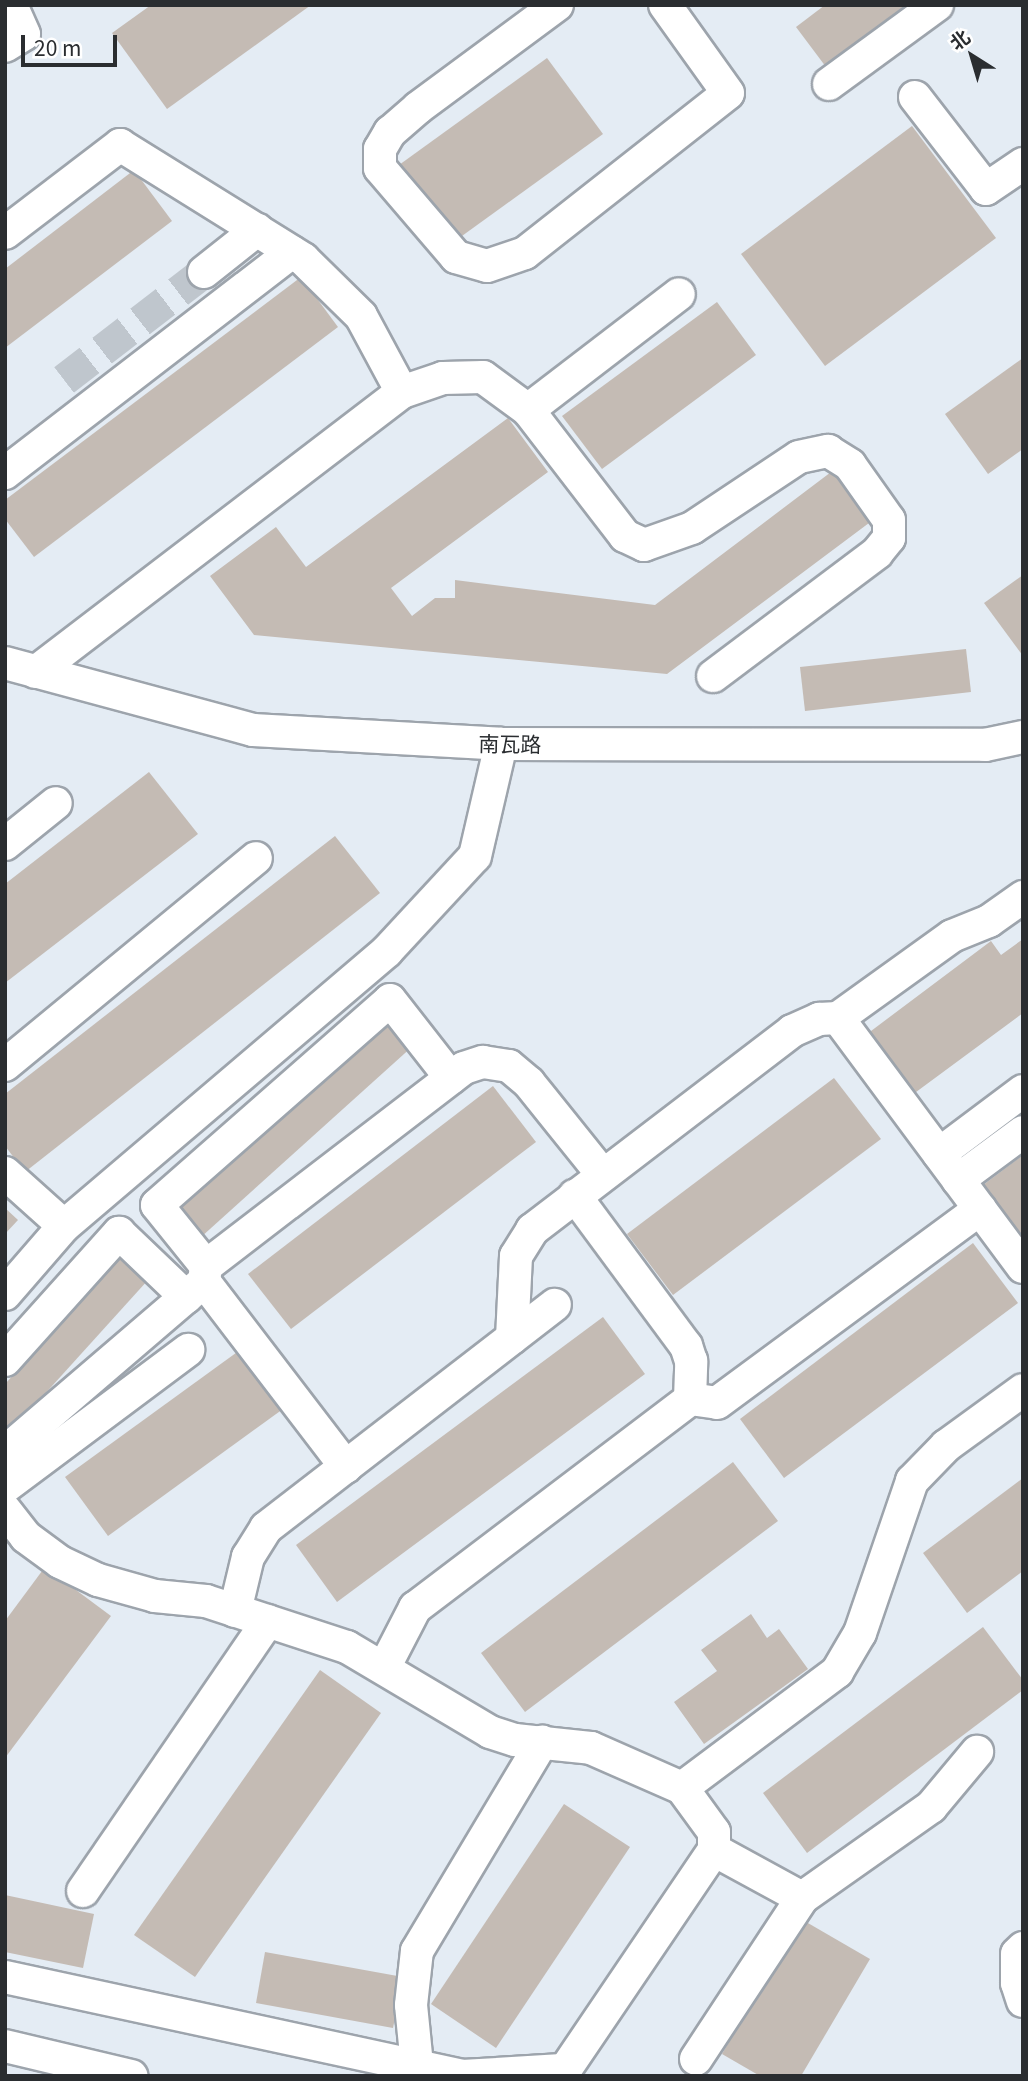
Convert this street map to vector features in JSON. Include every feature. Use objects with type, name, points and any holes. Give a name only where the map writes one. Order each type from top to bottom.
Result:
[{"type":"street","points":[[5,46],[24,34],[11,5]]},
{"type":"street","points":[[557,5],[418,108],[390,132],[380,149],[380,168],[456,257],[487,265],[525,253],[728,93],[665,5]]},
{"type":"street","points":[[829,85],[937,5]]},
{"type":"street","points":[[915,97],[986,189],[1023,164]]},
{"type":"street","points":[[5,233],[120,145],[292,252],[361,316],[401,392]]},
{"type":"street","points":[[204,272],[257,230]]},
{"type":"street","points":[[5,473],[292,252]]},
{"type":"street","points":[[528,410],[679,294]]},
{"type":"street","points":[[36,672],[401,392],[443,378],[483,377],[528,410],[625,536],[644,545],[692,528],[799,457],[828,451],[850,465],[889,520],[889,538],[877,553],[713,676]]},
{"type":"street","name":"南瓦路","points":[[5,663],[253,730],[501,744],[985,745],[1023,737]]},
{"type":"street","points":[[5,1294],[64,1226],[387,951],[475,856],[501,744]]},
{"type":"street","points":[[5,844],[56,803]]},
{"type":"street","points":[[5,1065],[256,858]]},
{"type":"street","points":[[512,1338],[516,1256],[532,1230],[792,1031],[819,1019],[838,1018],[952,936],[989,920],[1023,897]]},
{"type":"street","points":[[346,1466],[199,1281],[158,1205],[390,1000],[451,1078]]},
{"type":"street","points":[[838,1018],[1023,1267]]},
{"type":"street","points":[[5,1452],[199,1281],[451,1078],[483,1062],[509,1066],[529,1083],[603,1175]]},
{"type":"street","points":[[939,1154],[1023,1091]]},
{"type":"street","points":[[958,1180],[1023,1132]]},
{"type":"street","points":[[5,1173],[64,1226]]},
{"type":"street","points":[[575,1196],[686,1346],[691,1361],[690,1399]]},
{"type":"street","points":[[384,1668],[415,1608],[690,1399],[717,1403],[980,1209]]},
{"type":"street","points":[[5,1360],[120,1233],[199,1281]]},
{"type":"street","points":[[235,1611],[248,1557],[266,1528],[555,1305]]},
{"type":"street","points":[[5,1977],[462,2076],[561,2073],[714,1850],[714,1832],[682,1787],[591,1748],[490,1732],[347,1647],[235,1611],[98,1580],[60,1562],[26,1537],[6,1507],[188,1350]]},
{"type":"street","points":[[682,1787],[837,1672],[860,1633],[912,1481],[946,1446],[1023,1390]]},
{"type":"street","points":[[83,1891],[268,1621]]},
{"type":"street","points":[[417,2065],[411,2005],[417,1951],[542,1742]]},
{"type":"street","points":[[696,2059],[802,1899],[931,1807],[977,1752]]},
{"type":"street","points":[[714,1850],[802,1899]]},
{"type":"street","points":[[1023,1948],[1017,1954],[1017,1983],[1023,2001]]},
{"type":"street","points":[[5,2046],[131,2076]]},
{"type":"building","points":[[151,5],[311,5],[167,109],[112,33]]},
{"type":"building","points":[[825,5],[909,5],[826,67],[796,27]]},
{"type":"building","points":[[547,58],[603,134],[455,241],[399,165]]},
{"type":"building","points":[[912,126],[996,238],[825,366],[741,254]]},
{"type":"building","points":[[134,170],[172,221],[5,348],[5,269]]},
{"type":"building","points":[[301,277],[338,327],[34,557],[5,519],[5,500]]},
{"type":"building","points":[[717,302],[756,355],[602,469],[562,416]]},
{"type":"building","points":[[1023,358],[1023,449],[988,474],[945,414]]},
{"type":"building","points":[[508,418],[548,472],[391,588],[412,616],[435,598],[455,598],[455,580],[655,605],[839,466],[877,517],[667,674],[254,635],[210,576],[276,527],[306,567]]},
{"type":"building","points":[[1023,575],[1023,656],[984,603]]},
{"type":"building","points":[[966,649],[971,692],[805,711],[800,667]]},
{"type":"building","points":[[149,772],[198,834],[5,983],[5,884]]},
{"type":"building","points":[[335,836],[380,893],[25,1172],[5,1146],[5,1094]]},
{"type":"building","points":[[1023,939],[1023,1013],[912,1095],[867,1034],[991,941],[1001,955]]},
{"type":"building","points":[[388,1015],[414,1045],[200,1238],[173,1209]]},
{"type":"building","points":[[834,1078],[881,1139],[673,1295],[627,1234]]},
{"type":"building","points":[[493,1086],[536,1142],[291,1329],[248,1274]]},
{"type":"building","points":[[1023,1155],[1023,1247],[979,1188]]},
{"type":"building","points":[[5,1208],[18,1220],[5,1234]]},
{"type":"building","points":[[973,1243],[1018,1303],[784,1478],[740,1419]]},
{"type":"building","points":[[122,1256],[148,1280],[5,1438],[5,1384]]},
{"type":"building","points":[[603,1317],[645,1374],[337,1602],[296,1545]]},
{"type":"building","points":[[240,1350],[283,1409],[108,1536],[65,1477]]},
{"type":"building","points":[[733,1462],[778,1521],[525,1712],[481,1653]]},
{"type":"building","points":[[1023,1478],[1023,1571],[967,1613],[923,1553]]},
{"type":"building","points":[[45,1567],[111,1616],[5,1758],[5,1621]]},
{"type":"building","points":[[751,1614],[767,1638],[779,1629],[808,1669],[704,1744],[674,1702],[717,1671],[701,1650]]},
{"type":"building","points":[[983,1627],[1023,1680],[1023,1690],[807,1853],[763,1793]]},
{"type":"building","points":[[320,1670],[381,1713],[195,1977],[134,1935]]},
{"type":"building","points":[[564,1804],[630,1847],[496,2048],[431,2004]]},
{"type":"building","points":[[5,1895],[94,1914],[83,1968],[5,1952]]},
{"type":"building","points":[[801,1919],[870,1959],[801,2076],[760,2076],[722,2054]]},
{"type":"building","points":[[265,1952],[403,1977],[393,2028],[256,2003]]},
{"type":"tunnel","points":[[64,380],[204,272]]}]
